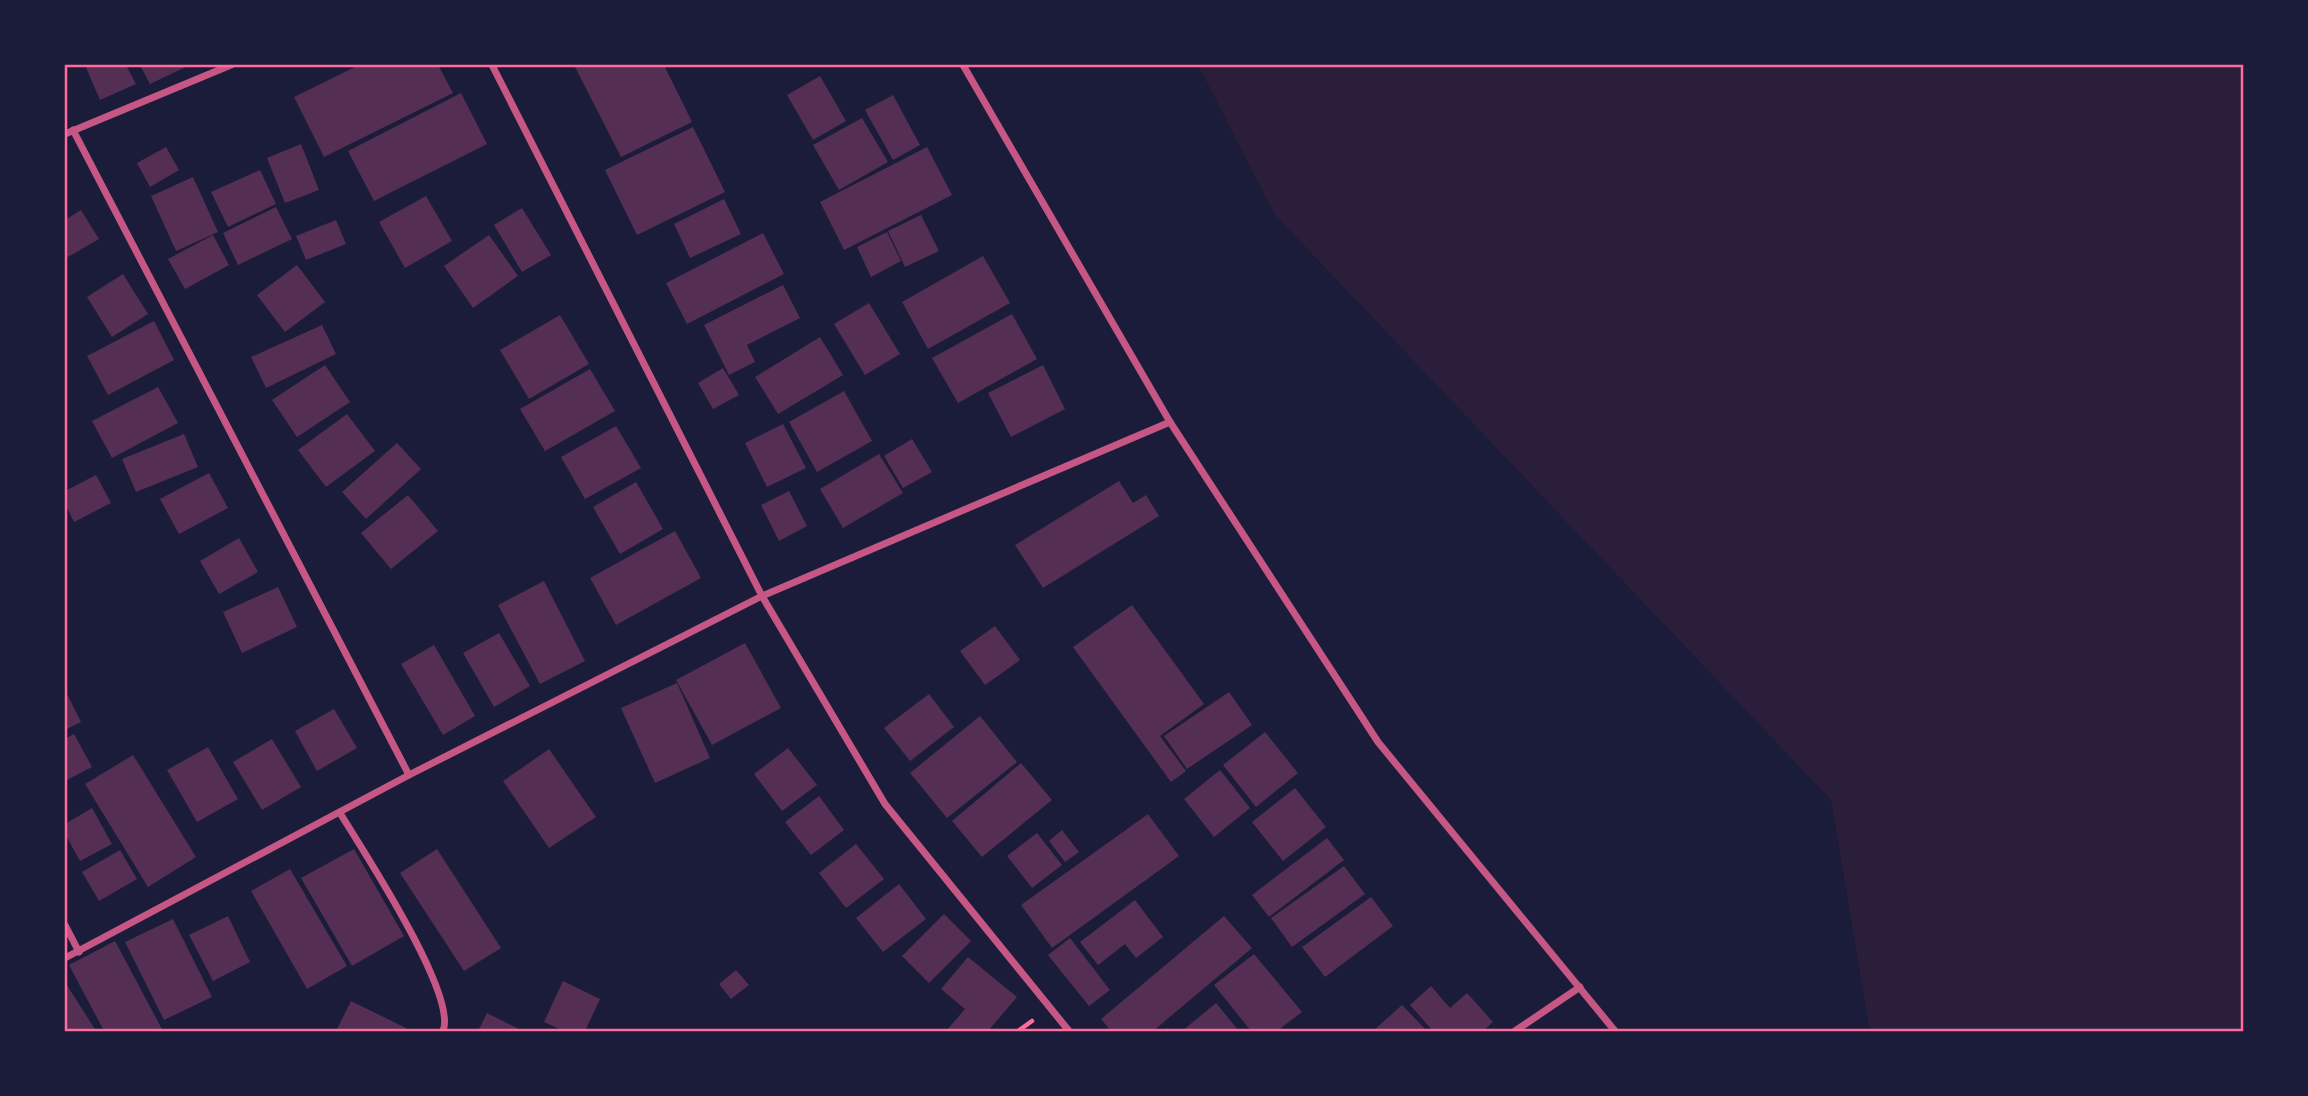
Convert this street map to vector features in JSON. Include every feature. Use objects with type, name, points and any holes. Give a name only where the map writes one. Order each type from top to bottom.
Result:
[{"type":"street","points":[[231,65],[69,132],[409,775]]},
{"type":"street","points":[[492,65],[762,596],[886,804],[1069,1031]]},
{"type":"street","points":[[963,65],[1170,422],[1378,742],[1615,1031]]},
{"type":"street","points":[[65,958],[409,775],[762,596],[1170,422]]},
{"type":"street","points":[[340,813],[432,972],[442,1006],[445,1026],[443,1031]]},
{"type":"street","points":[[65,925],[79,952]]},
{"type":"street","points":[[1515,1031],[1580,988]]},
{"type":"shaded area","points":[[1198,65],[2243,65],[2243,1031],[1870,1031],[1831,800],[1275,215]]},
{"type":"building","points":[[85,65],[126,65],[136,84],[100,100]]},
{"type":"building","points":[[140,65],[190,65],[150,84]]},
{"type":"building","points":[[359,65],[438,65],[453,93],[324,157],[294,97]]},
{"type":"building","points":[[574,65],[664,65],[692,122],[621,157]]},
{"type":"building","points":[[820,76],[846,121],[813,140],[787,95]]},
{"type":"building","points":[[461,93],[487,144],[374,201],[348,151]]},
{"type":"building","points":[[893,95],[920,145],[893,160],[865,110]]},
{"type":"building","points":[[862,118],[888,162],[839,190],[813,145]]},
{"type":"building","points":[[693,127],[725,192],[637,235],[605,170]]},
{"type":"building","points":[[301,144],[319,190],[285,203],[267,158]]},
{"type":"building","points":[[166,147],[179,170],[150,187],[137,163]]},
{"type":"building","points":[[927,147],[952,195],[844,250],[820,202]]},
{"type":"building","points":[[260,170],[276,204],[228,227],[211,192]]},
{"type":"building","points":[[193,177],[218,232],[176,251],[151,196]]},
{"type":"building","points":[[426,196],[452,241],[405,268],[379,222]]},
{"type":"building","points":[[724,199],[741,234],[690,258],[674,224]]},
{"type":"building","points":[[276,207],[292,239],[238,265],[223,233]]},
{"type":"building","points":[[522,208],[551,255],[522,272],[494,225]]},
{"type":"building","points":[[81,210],[99,239],[68,257],[65,251],[65,220]]},
{"type":"building","points":[[921,215],[939,251],[905,267],[888,231]]},
{"type":"building","points":[[336,220],[346,244],[306,260],[296,236]]},
{"type":"building","points":[[887,232],[901,261],[871,277],[857,247]]},
{"type":"building","points":[[763,233],[784,274],[687,324],[666,283]]},
{"type":"building","points":[[213,235],[229,265],[185,289],[168,259]]},
{"type":"building","points":[[489,235],[518,276],[473,308],[444,266]]},
{"type":"building","points":[[983,256],[1010,303],[928,349],[902,302]]},
{"type":"building","points":[[297,265],[325,302],[285,332],[257,295]]},
{"type":"building","points":[[123,274],[148,314],[112,337],[87,297]]},
{"type":"building","points":[[783,285],[800,318],[747,345],[755,362],[729,375],[704,325]]},
{"type":"building","points":[[869,303],[900,354],[865,375],[834,324]]},
{"type":"building","points":[[1012,314],[1037,359],[958,403],[932,358]]},
{"type":"building","points":[[560,315],[589,364],[529,399],[500,350]]},
{"type":"building","points":[[154,321],[174,360],[108,395],[87,356]]},
{"type":"building","points":[[322,325],[336,354],[266,388],[251,357]]},
{"type":"building","points":[[820,337],[843,375],[778,414],[755,377]]},
{"type":"building","points":[[325,365],[350,402],[297,437],[272,400]]},
{"type":"building","points":[[1043,365],[1065,409],[1011,437],[988,393]]},
{"type":"building","points":[[723,368],[739,395],[713,409],[698,383]]},
{"type":"building","points":[[590,369],[615,411],[545,451],[520,409]]},
{"type":"building","points":[[158,387],[178,423],[112,458],[92,421]]},
{"type":"building","points":[[844,391],[872,441],[817,472],[789,422]]},
{"type":"building","points":[[347,414],[375,451],[326,487],[298,450]]},
{"type":"building","points":[[783,424],[806,468],[767,487],[745,443]]},
{"type":"building","points":[[616,426],[641,468],[585,499],[561,457]]},
{"type":"building","points":[[184,434],[198,467],[136,492],[122,459]]},
{"type":"building","points":[[912,439],[932,472],[903,488],[884,456]]},
{"type":"building","points":[[397,443],[421,469],[366,519],[342,492]]},
{"type":"building","points":[[879,454],[903,493],[843,528],[820,489]]},
{"type":"building","points":[[209,473],[228,508],[179,534],[160,499]]},
{"type":"building","points":[[96,475],[111,503],[74,522],[65,504],[65,491]]},
{"type":"building","points":[[1119,481],[1133,503],[1146,495],[1159,516],[1043,588],[1015,545]]},
{"type":"building","points":[[636,482],[663,529],[620,554],[593,507]]},
{"type":"building","points":[[789,491],[807,526],[779,541],[761,505]]},
{"type":"building","points":[[408,495],[438,531],[391,569],[361,533]]},
{"type":"building","points":[[675,531],[701,578],[616,625],[590,578]]},
{"type":"building","points":[[239,538],[258,572],[219,594],[200,561]]},
{"type":"building","points":[[544,581],[585,661],[540,684],[498,605]]},
{"type":"building","points":[[278,587],[297,627],[242,653],[223,612]]},
{"type":"building","points":[[1132,605],[1204,704],[1160,736],[1186,771],[1171,782],[1073,647]]},
{"type":"building","points":[[995,626],[1020,660],[985,685],[960,651]]},
{"type":"building","points":[[499,633],[530,686],[494,707],[463,653]]},
{"type":"building","points":[[745,643],[781,708],[712,745],[676,680]]},
{"type":"building","points":[[434,645],[475,716],[443,735],[401,664]]},
{"type":"building","points":[[677,683],[710,758],[655,783],[621,708]]},
{"type":"building","points":[[65,690],[81,722],[65,730]]},
{"type":"building","points":[[1229,692],[1252,725],[1187,769],[1164,736]]},
{"type":"building","points":[[929,694],[954,727],[910,761],[884,728]]},
{"type":"building","points":[[334,709],[357,748],[317,771],[295,731]]},
{"type":"building","points":[[980,716],[1017,762],[947,818],[910,773]]},
{"type":"building","points":[[1265,732],[1298,773],[1256,807],[1223,765]]},
{"type":"building","points":[[74,734],[92,767],[65,781],[65,739]]},
{"type":"building","points":[[272,739],[301,787],[262,810],[233,762]]},
{"type":"building","points":[[208,747],[238,799],[197,822],[167,770]]},
{"type":"building","points":[[788,748],[817,785],[782,811],[754,774]]},
{"type":"building","points":[[549,749],[596,817],[549,848],[503,781]]},
{"type":"building","points":[[133,755],[196,857],[148,887],[85,784]]},
{"type":"building","points":[[1021,763],[1052,800],[982,857],[952,821]]},
{"type":"building","points":[[1220,770],[1250,808],[1214,837],[1184,799]]},
{"type":"building","points":[[1295,788],[1326,827],[1283,861],[1252,822]]},
{"type":"building","points":[[819,796],[844,830],[811,855],[785,822]]},
{"type":"building","points":[[92,808],[112,844],[80,861],[65,834],[65,824]]},
{"type":"building","points":[[1148,814],[1179,856],[1052,948],[1021,905]]},
{"type":"building","points":[[1062,830],[1079,852],[1065,862],[1049,841]]},
{"type":"building","points":[[1037,833],[1062,865],[1032,888],[1007,856]]},
{"type":"building","points":[[1327,838],[1344,860],[1269,917],[1252,895]]},
{"type":"building","points":[[856,844],[884,879],[846,908],[819,873]]},
{"type":"building","points":[[354,849],[404,936],[352,966],[301,878]]},
{"type":"building","points":[[437,849],[501,948],[464,971],[400,873]]},
{"type":"building","points":[[120,850],[137,879],[99,901],[82,872]]},
{"type":"building","points":[[1344,866],[1365,894],[1292,947],[1271,918]]},
{"type":"building","points":[[290,869],[347,966],[307,989],[251,891]]},
{"type":"building","points":[[899,884],[926,919],[883,952],[856,918]]},
{"type":"building","points":[[1371,897],[1393,926],[1325,977],[1302,947]]},
{"type":"building","points":[[1135,900],[1163,937],[1136,958],[1125,944],[1098,965],[1080,942]]},
{"type":"building","points":[[944,914],[971,941],[929,983],[902,956]]},
{"type":"building","points":[[228,916],[250,962],[213,981],[189,935]]},
{"type":"building","points":[[1224,916],[1252,948],[1153,1031],[1111,1031],[1101,1019]]},
{"type":"building","points":[[173,919],[212,997],[164,1020],[125,942]]},
{"type":"building","points":[[1070,938],[1110,990],[1089,1006],[1048,955]]},
{"type":"building","points":[[115,941],[163,1031],[104,1031],[69,965]]},
{"type":"building","points":[[1254,954],[1302,1012],[1277,1031],[1251,1031],[1214,985]]},
{"type":"building","points":[[968,957],[1017,997],[988,1031],[946,1031],[965,1009],[941,989]]},
{"type":"building","points":[[736,970],[749,985],[731,999],[719,984]]},
{"type":"building","points":[[563,981],[600,999],[585,1031],[564,1031],[544,1022]]},
{"type":"building","points":[[65,982],[96,1031],[65,1031]]},
{"type":"building","points":[[1431,986],[1450,1008],[1467,993],[1493,1022],[1483,1031],[1433,1031],[1410,1005]]},
{"type":"building","points":[[351,1001],[406,1028],[405,1031],[336,1031]]},
{"type":"building","points":[[1216,1003],[1239,1031],[1182,1031]]},
{"type":"building","points":[[1402,1005],[1427,1031],[1373,1031]]},
{"type":"building","points":[[487,1013],[523,1031],[478,1031]]}]
